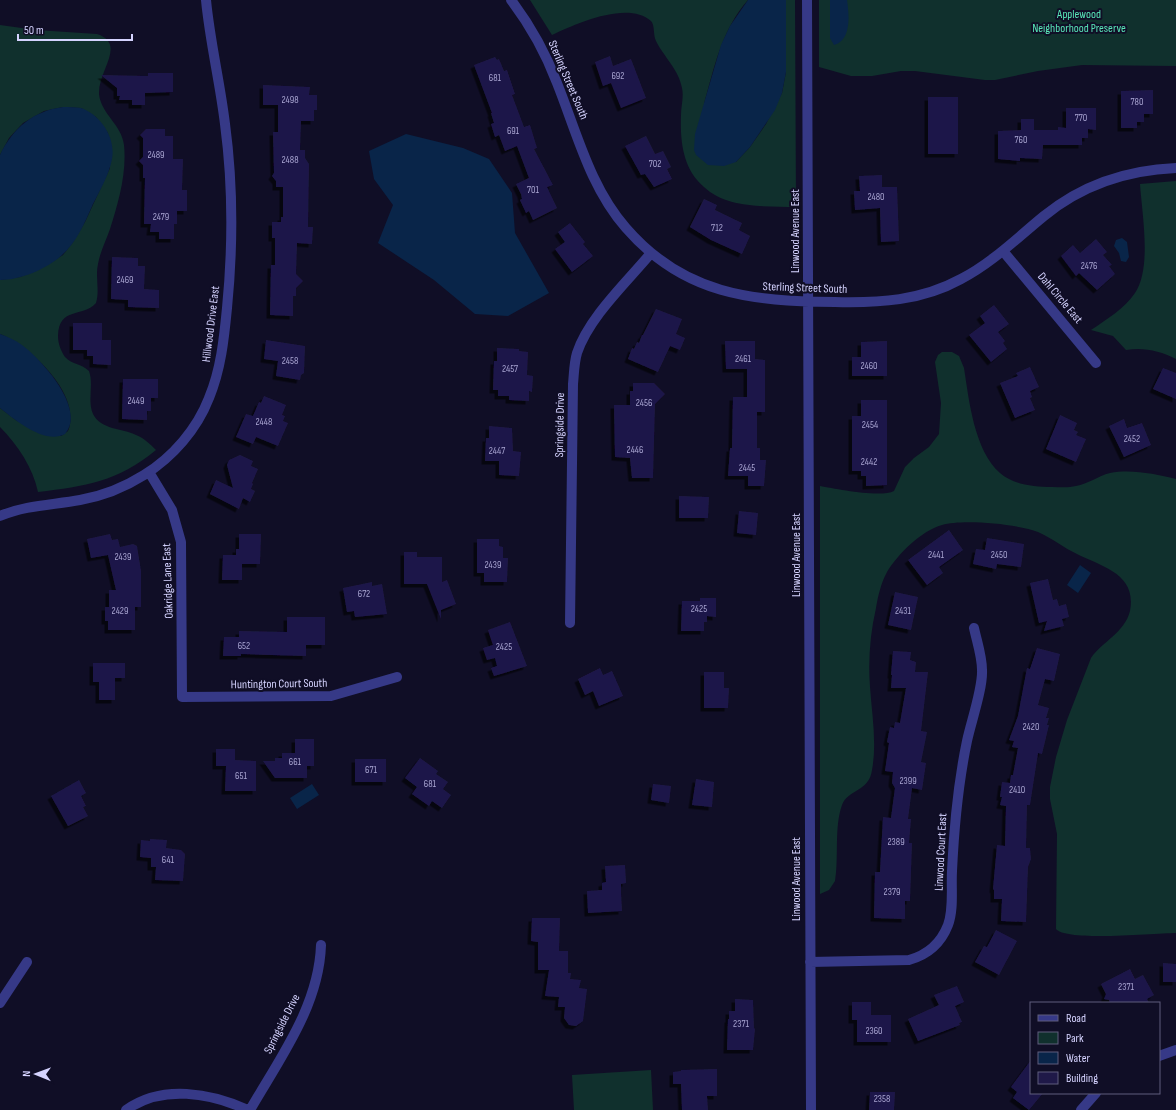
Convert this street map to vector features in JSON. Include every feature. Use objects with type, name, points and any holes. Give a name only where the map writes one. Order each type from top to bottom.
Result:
[{"type":"street","name":"Hillwood Drive East","points":[[0,516],[28,507],[74,501],[101,495],[120,488],[149,472],[177,448],[186,437],[202,412],[214,385],[224,338],[230,269],[229,170],[224,116],[206,0]]},
{"type":"street","name":"Sterling Street South","points":[[511,0],[532,30],[548,61],[600,191],[625,227],[651,253],[690,278],[723,292],[760,299],[808,302],[878,302],[920,296],[961,279],[983,266],[1045,215],[1083,190],[1102,182],[1130,174],[1176,168]]},
{"type":"street","name":"Linwood Avenue East","points":[[807,0],[810,1110]]},
{"type":"street","name":"Dahl Circle East","points":[[1003,251],[1096,363]]},
{"type":"street","name":"Springside Drive","points":[[570,623],[574,384],[577,355],[584,337],[596,318],[651,253]]},
{"type":"street","name":"Oakridge Lane East","points":[[149,472],[172,510],[181,542],[182,697]]},
{"type":"street","name":"Linwood Court East","points":[[810,962],[909,960],[923,955],[932,948],[946,930],[951,914],[953,859],[960,784],[966,742],[982,675],[982,661],[974,628]]},
{"type":"street","name":"Huntington Court South","points":[[182,697],[331,696],[397,676]]},
{"type":"street","name":"Springside Drive","points":[[249,1110],[309,1003],[316,981],[321,945]]},
{"type":"street","points":[[0,1003],[27,962]]},
{"type":"street","points":[[1160,1056],[1176,1050]]},
{"type":"street","points":[[126,1110],[150,1098],[181,1094],[209,1096],[228,1101],[249,1110]]},
{"type":"street","points":[[1081,1110],[1095,1094]]},
{"type":"green space","points":[[530,0],[748,0],[739,11],[725,36],[715,63],[704,104],[736,162],[750,147],[766,124],[782,93],[786,72],[786,0],[795,0],[796,207],[760,206],[736,203],[713,194],[697,180],[687,163],[682,145],[681,112],[683,95],[680,81],[675,69],[656,41],[651,21],[641,15],[616,13],[587,20],[552,35]]},
{"type":"green space","name":"Applewood Neighborhood Preserve","points":[[819,0],[1176,0],[1176,66],[1082,65],[1038,71],[995,80],[915,71],[901,71],[872,76],[851,76],[819,67]]},
{"type":"green space","points":[[0,25],[36,30],[97,34],[106,38],[110,44],[111,51],[102,76],[99,94],[103,108],[120,131],[125,156],[123,177],[119,199],[97,269],[98,293],[96,303],[85,310],[67,316],[59,327],[58,339],[65,357],[89,371],[91,382],[91,409],[97,419],[106,426],[139,436],[147,441],[156,450],[142,461],[128,469],[100,481],[86,485],[38,492],[36,483],[24,457],[13,441],[0,427],[0,408],[17,421],[61,436],[68,431],[71,417],[68,402],[61,388],[51,374],[39,360],[25,349],[0,334],[0,280],[20,277],[43,267],[63,255],[73,242],[85,222],[110,168],[108,133],[96,117],[81,108],[63,107],[44,111],[23,123],[9,138],[0,155]]},
{"type":"green space","points":[[1176,181],[1176,359],[1152,350],[1126,350],[1113,336],[1091,330],[1126,304],[1135,293],[1140,282],[1145,255],[1145,240],[1140,184]]},
{"type":"green space","points":[[942,352],[952,352],[959,356],[964,368],[974,424],[984,451],[991,463],[1006,477],[1018,483],[1045,487],[1073,487],[1089,482],[1106,474],[1118,472],[1160,475],[1176,479],[1176,933],[1093,936],[1063,933],[1056,929],[1057,834],[1050,799],[1050,787],[1056,757],[1067,720],[1091,658],[1123,625],[1130,611],[1131,598],[1128,588],[1123,580],[1107,568],[1072,552],[1038,532],[1029,529],[990,523],[951,523],[926,532],[897,558],[885,576],[881,585],[872,628],[869,657],[869,677],[874,729],[872,770],[870,777],[863,787],[849,796],[842,805],[837,833],[837,863],[835,881],[829,890],[820,894],[820,486],[847,491],[879,494],[894,491],[905,467],[929,447],[939,434],[941,403],[935,362],[938,355]]},
{"type":"green space","points":[[651,1070],[653,1110],[574,1110],[572,1075]]},
{"type":"water","points":[[748,0],[786,0],[786,72],[782,93],[775,110],[750,147],[736,162],[724,166],[708,165],[696,155],[694,150],[695,134],[721,45],[730,26]]},
{"type":"water","points":[[830,0],[847,0],[849,19],[847,32],[844,38],[834,45],[830,38]]},
{"type":"water","points":[[63,107],[75,107],[88,111],[106,128],[112,143],[113,151],[109,171],[80,232],[61,256],[33,273],[8,280],[0,280],[0,155],[11,137],[25,122],[42,112]]},
{"type":"water","points":[[406,134],[463,148],[489,159],[512,193],[515,233],[549,293],[508,316],[475,314],[434,280],[378,243],[393,205],[374,179],[369,151]]},
{"type":"water","points":[[1122,238],[1127,242],[1129,257],[1126,262],[1121,261],[1119,253],[1114,246],[1116,240]]},
{"type":"water","points":[[0,334],[9,337],[22,345],[40,361],[59,385],[66,399],[70,412],[70,424],[65,434],[57,437],[40,434],[14,419],[0,408]]},
{"type":"water","points":[[1080,565],[1091,573],[1078,593],[1067,585]]},
{"type":"water","points":[[312,784],[319,795],[297,809],[290,798]]},
{"type":"building","points":[[610,56],[613,66],[631,59],[646,98],[621,108],[611,83],[603,86],[595,62]]},
{"type":"building","points":[[495,57],[497,60],[499,59],[504,71],[507,70],[515,94],[512,95],[524,127],[530,125],[537,148],[534,149],[553,185],[547,187],[557,208],[533,220],[529,211],[526,213],[520,200],[522,199],[521,194],[516,184],[529,178],[517,146],[505,151],[499,135],[495,137],[491,124],[494,123],[492,113],[474,65]]},
{"type":"building","points":[[148,73],[173,73],[173,92],[145,93],[145,105],[132,105],[132,100],[119,100],[120,96],[117,96],[117,88],[101,75],[148,76]]},
{"type":"building","points":[[263,85],[310,87],[309,95],[317,95],[317,110],[314,110],[314,121],[301,121],[300,150],[305,150],[305,158],[309,164],[308,227],[313,227],[312,244],[297,243],[296,274],[303,281],[296,288],[296,296],[293,296],[293,316],[270,315],[271,265],[275,265],[275,238],[272,238],[272,222],[281,222],[281,217],[283,217],[283,187],[276,187],[276,181],[272,176],[274,173],[273,132],[278,132],[278,105],[263,105]]},
{"type":"building","points":[[1153,90],[1153,114],[1144,114],[1144,122],[1137,122],[1137,128],[1121,128],[1121,91]]},
{"type":"building","points":[[928,97],[958,97],[958,154],[928,154]]},
{"type":"building","points":[[1066,108],[1096,108],[1096,130],[1088,129],[1088,138],[1082,138],[1082,145],[1043,145],[1042,159],[1020,158],[1020,161],[998,159],[998,131],[1021,130],[1021,119],[1034,119],[1034,130],[1058,130],[1058,127],[1066,128]]},
{"type":"building","points":[[146,129],[165,129],[165,136],[173,136],[173,159],[183,159],[182,190],[187,190],[187,211],[177,211],[177,224],[174,224],[174,239],[159,239],[159,232],[150,232],[151,224],[144,224],[145,178],[143,178],[143,165],[139,161],[143,157],[143,138],[140,135]]},
{"type":"building","points":[[646,136],[655,154],[663,151],[671,167],[667,169],[672,179],[654,187],[645,174],[641,175],[625,146]]},
{"type":"building","points":[[882,175],[882,187],[897,187],[899,241],[881,242],[880,208],[855,210],[854,191],[860,191],[859,176]]},
{"type":"building","points":[[704,199],[717,205],[715,210],[742,223],[739,230],[750,236],[742,254],[711,240],[690,227]]},
{"type":"building","points":[[570,223],[585,242],[583,244],[593,256],[572,272],[555,249],[565,242],[558,232]]},
{"type":"building","points":[[1096,239],[1107,252],[1103,255],[1112,265],[1109,266],[1115,274],[1097,290],[1079,273],[1076,276],[1061,256],[1073,245],[1080,253]]},
{"type":"building","points":[[112,257],[138,258],[138,266],[145,266],[144,289],[159,290],[159,308],[128,307],[128,300],[111,299]]},
{"type":"building","points":[[994,305],[1009,324],[998,332],[1005,341],[1003,343],[1007,349],[991,362],[969,335],[985,323],[980,316]]},
{"type":"building","points":[[656,309],[682,319],[676,334],[685,338],[680,350],[670,346],[658,372],[628,359],[632,348],[634,349],[637,342],[639,343]]},
{"type":"building","points":[[73,323],[102,323],[102,340],[111,340],[111,365],[93,364],[93,356],[87,356],[87,350],[73,350]]},
{"type":"building","points":[[266,340],[305,346],[304,373],[301,375],[300,380],[276,376],[278,361],[264,359]]},
{"type":"building","points":[[725,341],[755,341],[755,359],[765,360],[765,412],[757,412],[757,448],[760,448],[760,460],[766,460],[764,486],[748,486],[748,476],[728,476],[730,448],[732,448],[733,397],[747,397],[747,369],[726,369]]},
{"type":"building","points":[[887,341],[887,376],[852,376],[852,357],[861,357],[861,342]]},
{"type":"building","points":[[497,348],[519,349],[519,351],[528,352],[527,375],[533,376],[532,392],[529,391],[529,401],[509,400],[509,396],[498,396],[498,390],[493,390],[494,361],[497,361]]},
{"type":"building","points":[[1030,367],[1039,387],[1030,391],[1032,397],[1030,398],[1035,410],[1015,418],[1000,383],[1018,376],[1016,373]]},
{"type":"building","points":[[1163,368],[1176,373],[1176,399],[1153,389]]},
{"type":"building","points":[[123,379],[158,379],[158,398],[151,398],[151,411],[147,411],[147,420],[122,419]]},
{"type":"building","points":[[633,383],[654,383],[665,394],[655,404],[653,478],[632,478],[630,458],[615,457],[614,405],[630,405],[630,391],[633,391]]},
{"type":"building","points":[[264,396],[286,405],[282,415],[285,416],[283,421],[288,423],[278,446],[256,437],[253,444],[236,437],[246,414],[253,416],[259,402],[261,403]]},
{"type":"building","points":[[861,400],[887,400],[887,485],[866,486],[866,476],[861,476],[861,471],[852,471],[852,416],[861,416]]},
{"type":"building","points":[[1060,415],[1077,423],[1074,430],[1078,432],[1076,435],[1086,439],[1076,462],[1046,449]]},
{"type":"building","points":[[1124,419],[1127,428],[1142,423],[1151,445],[1124,457],[1109,426]]},
{"type":"building","points":[[489,426],[512,428],[513,451],[521,452],[519,476],[499,475],[499,461],[485,461],[486,438],[489,438]]},
{"type":"building","points":[[240,455],[253,461],[251,466],[258,469],[252,483],[251,489],[255,491],[250,502],[243,498],[239,509],[210,494],[216,480],[233,488],[227,465],[229,460]]},
{"type":"building","points":[[679,496],[709,497],[708,518],[679,518]]},
{"type":"building","points":[[739,511],[758,513],[756,535],[737,533]]},
{"type":"building","points":[[949,530],[963,550],[939,567],[943,573],[927,585],[908,560]]},
{"type":"building","points":[[110,534],[112,540],[118,539],[120,547],[133,544],[137,546],[141,571],[141,607],[135,607],[135,630],[108,630],[108,621],[105,621],[105,607],[109,607],[109,590],[116,590],[108,555],[91,558],[87,539]]},
{"type":"building","points":[[239,534],[261,534],[260,564],[242,564],[242,580],[222,580],[223,555],[236,555],[236,549],[239,549]]},
{"type":"building","points":[[987,538],[1024,544],[1021,567],[997,564],[996,569],[973,564],[976,549],[985,550]]},
{"type":"building","points":[[477,539],[499,539],[499,546],[503,547],[503,558],[508,558],[507,582],[484,582],[484,573],[477,573]]},
{"type":"building","points":[[404,552],[417,552],[417,557],[442,557],[442,582],[447,580],[456,604],[441,610],[441,619],[427,584],[404,584]]},
{"type":"building","points":[[1048,579],[1053,600],[1057,599],[1059,606],[1066,604],[1069,617],[1062,619],[1064,626],[1044,631],[1047,621],[1039,623],[1030,583]]},
{"type":"building","points":[[372,582],[372,586],[382,584],[387,614],[355,617],[354,611],[347,612],[343,588]]},
{"type":"building","points":[[895,592],[918,597],[911,630],[888,625]]},
{"type":"building","points":[[700,598],[716,598],[716,617],[707,616],[707,622],[704,622],[704,631],[681,631],[682,601],[700,601]]},
{"type":"building","points":[[287,617],[325,617],[325,645],[306,645],[306,656],[241,654],[241,656],[223,656],[224,637],[239,637],[239,631],[287,632]]},
{"type":"building","points":[[510,622],[527,666],[494,676],[491,668],[497,666],[495,658],[487,660],[483,648],[493,645],[488,630]]},
{"type":"building","points":[[1037,648],[1060,654],[1054,681],[1045,679],[1038,705],[1049,708],[1046,718],[1049,718],[1047,725],[1049,725],[1042,754],[1038,753],[1030,805],[1027,805],[1026,848],[1030,848],[1031,859],[1028,867],[1026,922],[1001,921],[1002,899],[994,899],[993,889],[997,845],[1005,846],[1006,806],[1000,805],[1002,797],[1000,797],[1002,782],[1010,783],[1011,775],[1013,775],[1018,748],[1012,747],[1014,741],[1009,740],[1018,716],[1027,668],[1030,669]]},
{"type":"building","points":[[893,651],[911,652],[910,660],[916,662],[915,672],[928,672],[921,731],[927,732],[921,762],[926,763],[922,790],[912,788],[908,819],[911,819],[909,843],[912,843],[910,901],[905,901],[905,919],[874,918],[875,872],[880,872],[883,817],[891,818],[895,788],[892,783],[893,772],[885,771],[889,743],[887,742],[890,727],[894,728],[895,722],[900,723],[906,688],[891,688]]},
{"type":"building","points":[[93,663],[125,663],[125,678],[115,678],[115,700],[99,700],[99,682],[93,682]]},
{"type":"building","points":[[600,668],[603,675],[612,671],[623,696],[599,706],[593,691],[585,695],[578,679]]},
{"type":"building","points":[[704,672],[724,672],[724,688],[729,688],[728,708],[704,708]]},
{"type":"building","points":[[295,739],[314,739],[314,766],[307,766],[307,778],[275,778],[263,761],[275,761],[275,758],[282,758],[282,753],[295,753]]},
{"type":"building","points":[[216,749],[235,749],[235,760],[256,761],[256,791],[225,791],[226,766],[216,766]]},
{"type":"building","points":[[420,758],[438,771],[436,774],[448,782],[443,789],[451,795],[442,808],[432,801],[429,806],[412,794],[417,787],[405,778]]},
{"type":"building","points":[[355,759],[386,759],[386,782],[355,782]]},
{"type":"building","points":[[696,779],[714,782],[712,807],[692,805]]},
{"type":"building","points":[[79,780],[86,793],[81,796],[86,806],[83,807],[88,816],[68,826],[51,796]]},
{"type":"building","points":[[653,784],[671,786],[669,803],[651,800]]},
{"type":"building","points":[[150,839],[167,840],[166,848],[181,850],[185,854],[183,881],[155,880],[156,867],[151,867],[151,858],[140,857],[141,840],[150,841]]},
{"type":"building","points":[[625,865],[626,883],[621,884],[622,911],[588,913],[587,891],[602,890],[602,883],[606,882],[605,866]]},
{"type":"building","points":[[532,918],[560,918],[559,951],[568,951],[568,973],[571,973],[570,979],[581,980],[579,988],[587,989],[583,1021],[576,1026],[569,1025],[564,1018],[565,1007],[558,1007],[559,997],[545,996],[549,970],[538,970],[538,942],[531,941]]},
{"type":"building","points":[[996,930],[1017,941],[999,975],[975,962],[984,946],[987,947]]},
{"type":"building","points":[[1163,963],[1176,964],[1176,982],[1163,982]]},
{"type":"building","points":[[1130,969],[1135,979],[1143,975],[1154,995],[1147,999],[1148,1002],[1110,1002],[1109,1000],[1104,999],[1106,994],[1101,984]]},
{"type":"building","points":[[957,986],[964,1002],[955,1006],[962,1022],[959,1023],[960,1025],[918,1041],[908,1019],[939,1005],[934,995]]},
{"type":"building","points":[[735,999],[753,1000],[755,1029],[753,1050],[727,1050],[729,1011],[735,1011]]},
{"type":"building","points":[[852,1002],[871,1002],[871,1015],[891,1015],[891,1042],[857,1042],[857,1020],[852,1020]]},
{"type":"building","points":[[1030,1061],[1030,1094],[1042,1094],[1029,1110],[1013,1098],[1017,1092],[1011,1087]]},
{"type":"building","points":[[717,1069],[717,1096],[707,1096],[708,1110],[682,1110],[681,1084],[673,1084],[673,1072],[681,1070]]},
{"type":"building","points":[[870,1092],[895,1092],[894,1110],[869,1110]]}]
